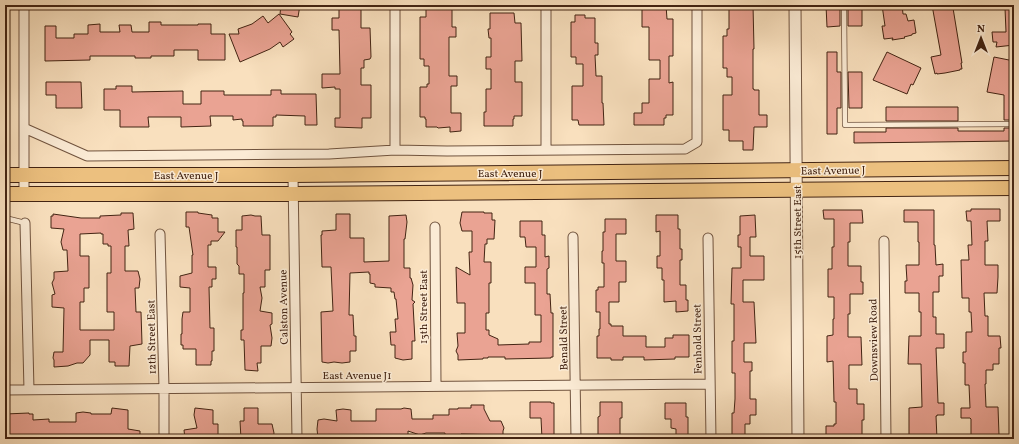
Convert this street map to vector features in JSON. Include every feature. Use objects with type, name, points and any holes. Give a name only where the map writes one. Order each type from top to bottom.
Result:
[{"type":"main road","name":"East Avenue J","points":[[5,175],[293,175],[1014,168]]},
{"type":"main road","name":"East Avenue J","points":[[5,194],[294,194],[1014,188]]},
{"type":"street","points":[[24,5],[24,194]]},
{"type":"street","points":[[395,5],[396,150]]},
{"type":"street","points":[[546,5],[546,150]]},
{"type":"street","name":"East Avenue J","points":[[24,128],[87,156],[329,154],[396,150],[454,151],[685,148],[697,142],[696,5]]},
{"type":"street","name":"15th Street East","points":[[795,5],[798,439]]},
{"type":"street","name":"Calston Avenue","points":[[293,175],[297,439]]},
{"type":"street","points":[[25,223],[29,390]]},
{"type":"street","name":"13th Street East","points":[[434,227],[436,386]]},
{"type":"street","name":"12th Street East","points":[[160,234],[164,439]]},
{"type":"street","name":"Benald Street","points":[[573,236],[576,439]]},
{"type":"street","name":"Fenhold Street","points":[[708,238],[711,439]]},
{"type":"street","name":"Downsview Road","points":[[884,241],[886,439]]},
{"type":"street","name":"East Avenue J1","points":[[5,390],[710,384]]},
{"type":"lane","points":[[844,5],[845,125],[1014,124]]},
{"type":"lane","points":[[5,218],[25,223]]},
{"type":"building","points":[[281,5],[300,5],[298,17],[280,14]]},
{"type":"building","points":[[339,5],[361,5],[361,28],[370,28],[371,57],[370,59],[364,60],[364,68],[361,68],[361,85],[371,85],[371,118],[362,118],[362,128],[335,127],[335,118],[340,118],[340,89],[335,89],[335,87],[322,88],[322,74],[340,74],[339,30],[332,30],[332,18],[339,18]]},
{"type":"building","points":[[426,5],[452,5],[452,27],[456,27],[456,37],[449,37],[449,76],[457,76],[457,86],[451,86],[451,113],[461,113],[461,131],[450,132],[450,127],[426,127],[425,117],[420,117],[420,87],[427,87],[427,84],[429,84],[429,66],[424,66],[424,59],[420,59],[420,17],[426,17]]},
{"type":"building","points":[[642,5],[666,5],[667,19],[673,19],[673,56],[669,56],[669,83],[673,82],[673,115],[666,115],[666,118],[664,118],[664,125],[634,125],[634,113],[642,113],[642,103],[649,103],[649,79],[660,79],[660,60],[649,60],[649,27],[642,27]]},
{"type":"building","points":[[729,5],[753,5],[753,89],[759,90],[759,115],[767,115],[767,127],[754,127],[753,150],[743,150],[743,141],[729,141],[729,130],[723,130],[723,95],[732,95],[732,77],[727,77],[727,68],[723,68],[723,36],[727,36],[727,29],[729,29]]},
{"type":"building","points":[[826,5],[840,5],[840,26],[827,27]]},
{"type":"building","points":[[848,5],[862,5],[862,26],[848,26]]},
{"type":"building","points":[[882,5],[902,5],[903,14],[906,14],[908,21],[914,20],[916,33],[904,37],[905,38],[892,40],[893,38],[884,39],[882,26],[885,26]]},
{"type":"building","points":[[932,5],[951,5],[953,8],[962,63],[962,69],[960,70],[935,74],[931,57],[941,55]]},
{"type":"building","points":[[1014,7],[1014,45],[996,47],[997,42],[993,42],[992,32],[1006,32],[1005,8]]},
{"type":"building","points":[[490,13],[514,13],[515,23],[521,23],[522,61],[515,61],[515,82],[522,82],[522,116],[514,116],[513,126],[484,126],[484,112],[486,112],[486,89],[491,89],[491,69],[486,69],[486,57],[491,57],[491,38],[489,38],[488,29],[490,29]]},
{"type":"building","points":[[279,14],[292,32],[290,34],[294,39],[283,47],[280,42],[270,49],[240,62],[229,34],[239,34],[238,29],[252,24],[263,16],[268,23]]},
{"type":"building","points":[[575,15],[585,15],[585,18],[595,18],[595,43],[598,43],[598,55],[595,55],[596,76],[602,76],[604,125],[579,125],[578,120],[572,120],[572,86],[583,86],[583,64],[576,64],[576,57],[571,57],[571,22],[575,22]]},
{"type":"building","points":[[149,22],[161,22],[161,25],[211,24],[211,34],[225,34],[225,60],[198,60],[198,50],[174,50],[174,56],[151,56],[151,58],[135,58],[135,56],[90,56],[90,60],[45,61],[45,26],[56,26],[56,38],[74,38],[74,34],[88,34],[88,25],[100,24],[100,32],[120,32],[119,25],[131,25],[132,32],[149,32]]},
{"type":"building","points":[[827,52],[837,52],[837,72],[841,72],[841,108],[837,108],[837,134],[827,134]]},
{"type":"building","points":[[887,52],[921,68],[913,85],[911,84],[907,94],[873,80]]},
{"type":"building","points":[[994,57],[1014,61],[1014,120],[1004,120],[1004,95],[987,92]]},
{"type":"building","points":[[848,72],[862,72],[862,108],[849,108]]},
{"type":"building","points":[[46,82],[81,82],[82,108],[56,108],[56,95],[46,95]]},
{"type":"building","points":[[116,86],[132,86],[132,92],[183,91],[183,104],[201,104],[201,91],[224,91],[224,95],[271,95],[271,90],[281,90],[281,94],[316,94],[317,125],[305,125],[305,116],[276,115],[276,117],[273,117],[273,126],[243,126],[242,119],[233,120],[233,116],[210,116],[211,126],[181,127],[181,117],[148,117],[149,127],[120,127],[120,110],[104,110],[104,89],[116,89]]},
{"type":"building","points":[[886,107],[958,107],[958,121],[886,121]]},
{"type":"building","points":[[886,128],[958,128],[958,131],[1004,131],[1004,128],[1014,128],[1014,141],[854,143],[854,132],[886,132]]},
{"type":"building","points":[[971,209],[1000,209],[1000,221],[987,221],[988,241],[985,241],[985,265],[998,265],[998,277],[997,293],[984,293],[985,316],[988,316],[988,336],[1000,336],[1001,348],[999,348],[999,364],[993,364],[993,370],[986,370],[985,384],[986,407],[998,407],[999,435],[986,435],[986,439],[971,439],[971,419],[961,418],[961,408],[970,408],[969,385],[965,385],[965,363],[963,363],[963,352],[966,352],[966,332],[972,332],[971,312],[969,312],[969,298],[962,298],[961,260],[969,260],[968,245],[972,245],[971,221],[967,221],[966,211],[971,211]]},
{"type":"building","points":[[823,210],[862,210],[863,223],[850,223],[848,266],[861,266],[863,294],[850,294],[848,337],[861,337],[862,365],[849,365],[849,389],[857,389],[857,404],[864,404],[864,420],[862,420],[862,436],[849,436],[849,439],[834,439],[834,436],[826,436],[826,426],[834,426],[834,424],[836,424],[833,361],[827,362],[827,336],[833,335],[834,319],[834,297],[828,297],[828,269],[832,269],[834,219],[824,219]]},
{"type":"building","points":[[904,210],[934,210],[934,245],[936,265],[943,264],[943,276],[939,276],[939,292],[933,292],[933,317],[936,317],[936,334],[944,334],[944,348],[936,348],[938,403],[944,403],[944,415],[936,416],[937,439],[921,439],[921,435],[909,436],[909,408],[922,407],[921,364],[908,364],[909,336],[921,336],[921,312],[919,312],[919,293],[905,293],[905,281],[907,281],[906,265],[919,265],[919,242],[918,222],[904,222]]},
{"type":"building","points":[[186,212],[198,212],[212,215],[212,218],[218,218],[218,232],[225,232],[218,241],[211,241],[211,245],[208,245],[208,267],[216,267],[216,279],[212,279],[212,287],[209,287],[210,328],[214,328],[214,351],[212,351],[211,365],[196,365],[196,349],[183,349],[183,345],[181,345],[183,312],[190,312],[190,288],[180,287],[180,276],[192,273],[193,255],[189,227],[186,227]]},
{"type":"building","points":[[462,212],[492,213],[492,220],[495,220],[494,239],[487,239],[487,244],[485,244],[484,262],[491,262],[489,313],[486,313],[486,330],[489,330],[489,335],[498,339],[498,345],[541,342],[541,315],[535,315],[535,283],[525,283],[525,267],[536,267],[536,247],[526,247],[525,237],[520,237],[520,221],[542,221],[542,235],[545,235],[545,257],[549,256],[549,268],[547,269],[547,294],[550,294],[551,313],[553,313],[553,357],[505,359],[505,357],[488,357],[483,359],[458,360],[456,351],[458,346],[457,333],[465,333],[465,303],[457,303],[456,267],[470,275],[469,252],[472,252],[472,231],[462,231],[460,223]]},
{"type":"building","points":[[121,213],[133,213],[134,229],[128,230],[129,246],[125,246],[125,271],[138,271],[140,279],[139,288],[135,288],[136,312],[141,312],[142,344],[130,346],[129,366],[115,366],[115,362],[109,362],[109,340],[90,340],[90,355],[83,363],[54,367],[54,352],[63,352],[64,308],[52,307],[52,295],[55,294],[52,283],[54,279],[54,272],[68,271],[67,250],[63,250],[61,242],[64,229],[51,228],[51,216],[53,216],[53,214],[81,218],[100,218],[100,216],[121,215]],"holes":[[[80,234],[103,234],[103,244],[108,244],[108,246],[111,246],[111,273],[107,273],[107,312],[114,312],[114,330],[80,330],[80,302],[84,302],[84,288],[89,288],[89,256],[80,256]]]},
{"type":"building","points":[[336,214],[350,214],[350,238],[364,238],[364,262],[389,261],[389,216],[406,215],[407,222],[404,239],[404,268],[410,268],[410,278],[413,285],[412,300],[415,302],[413,304],[415,341],[412,341],[412,359],[403,360],[395,358],[395,345],[391,345],[390,332],[396,332],[395,319],[398,319],[394,292],[391,292],[391,288],[375,287],[375,284],[370,283],[369,272],[350,273],[349,315],[353,315],[354,336],[356,336],[356,351],[350,351],[350,362],[322,362],[321,312],[333,311],[331,267],[322,267],[321,235],[322,231],[336,230]]},
{"type":"building","points":[[656,215],[678,215],[680,249],[682,249],[682,260],[680,260],[680,285],[686,285],[688,311],[676,312],[676,301],[664,302],[664,280],[662,280],[662,268],[657,268],[657,256],[660,256],[660,231],[656,232]]},
{"type":"building","points":[[755,215],[756,237],[750,237],[750,256],[764,256],[764,280],[743,280],[743,302],[754,302],[756,343],[744,343],[744,362],[752,362],[752,371],[750,371],[750,399],[756,399],[756,415],[750,415],[750,424],[745,424],[745,439],[732,439],[735,373],[732,373],[734,304],[731,304],[732,268],[741,268],[741,247],[738,247],[738,235],[740,235],[740,216]]},
{"type":"building","points":[[242,216],[261,216],[262,235],[270,235],[270,270],[265,270],[265,287],[260,287],[262,298],[260,311],[272,313],[272,324],[270,325],[272,338],[271,346],[261,346],[261,363],[257,363],[258,371],[245,370],[244,340],[241,340],[241,330],[243,330],[244,274],[239,274],[236,247],[236,230],[242,230]]},
{"type":"building","points":[[605,219],[626,219],[626,234],[616,234],[616,261],[626,261],[626,282],[619,282],[619,302],[609,302],[609,324],[611,324],[611,326],[623,326],[623,336],[646,336],[646,347],[665,347],[665,338],[673,338],[673,335],[689,335],[689,357],[644,360],[644,357],[623,357],[623,360],[597,358],[597,336],[599,336],[600,329],[600,312],[596,312],[596,290],[598,290],[598,287],[604,287],[604,263],[602,263],[602,251],[603,232],[605,232]]},
{"type":"building","points":[[530,402],[554,403],[554,439],[542,439],[541,418],[530,418]]},
{"type":"building","points":[[600,402],[622,402],[620,439],[598,439]]},
{"type":"building","points":[[665,403],[686,403],[686,417],[688,417],[688,439],[676,439],[676,429],[671,428],[671,419],[665,419]]},
{"type":"building","points":[[471,405],[484,405],[484,409],[490,421],[501,421],[504,428],[503,435],[461,434],[461,438],[445,438],[445,433],[426,433],[420,435],[408,431],[408,439],[373,439],[373,435],[349,436],[349,438],[318,438],[318,420],[324,419],[337,421],[336,410],[351,410],[351,421],[376,421],[376,409],[404,408],[411,409],[412,419],[433,419],[433,415],[449,415],[449,409],[471,408]]},
{"type":"building","points":[[112,408],[128,410],[128,429],[140,431],[140,439],[5,439],[5,414],[29,413],[33,414],[33,420],[49,419],[49,422],[76,422],[76,413],[111,414]]},
{"type":"building","points":[[195,408],[213,410],[213,424],[218,424],[218,439],[185,439],[184,430],[197,428],[194,415]]},
{"type":"building","points":[[244,408],[258,408],[258,424],[272,424],[274,433],[273,439],[241,439],[240,421],[244,421]]}]
